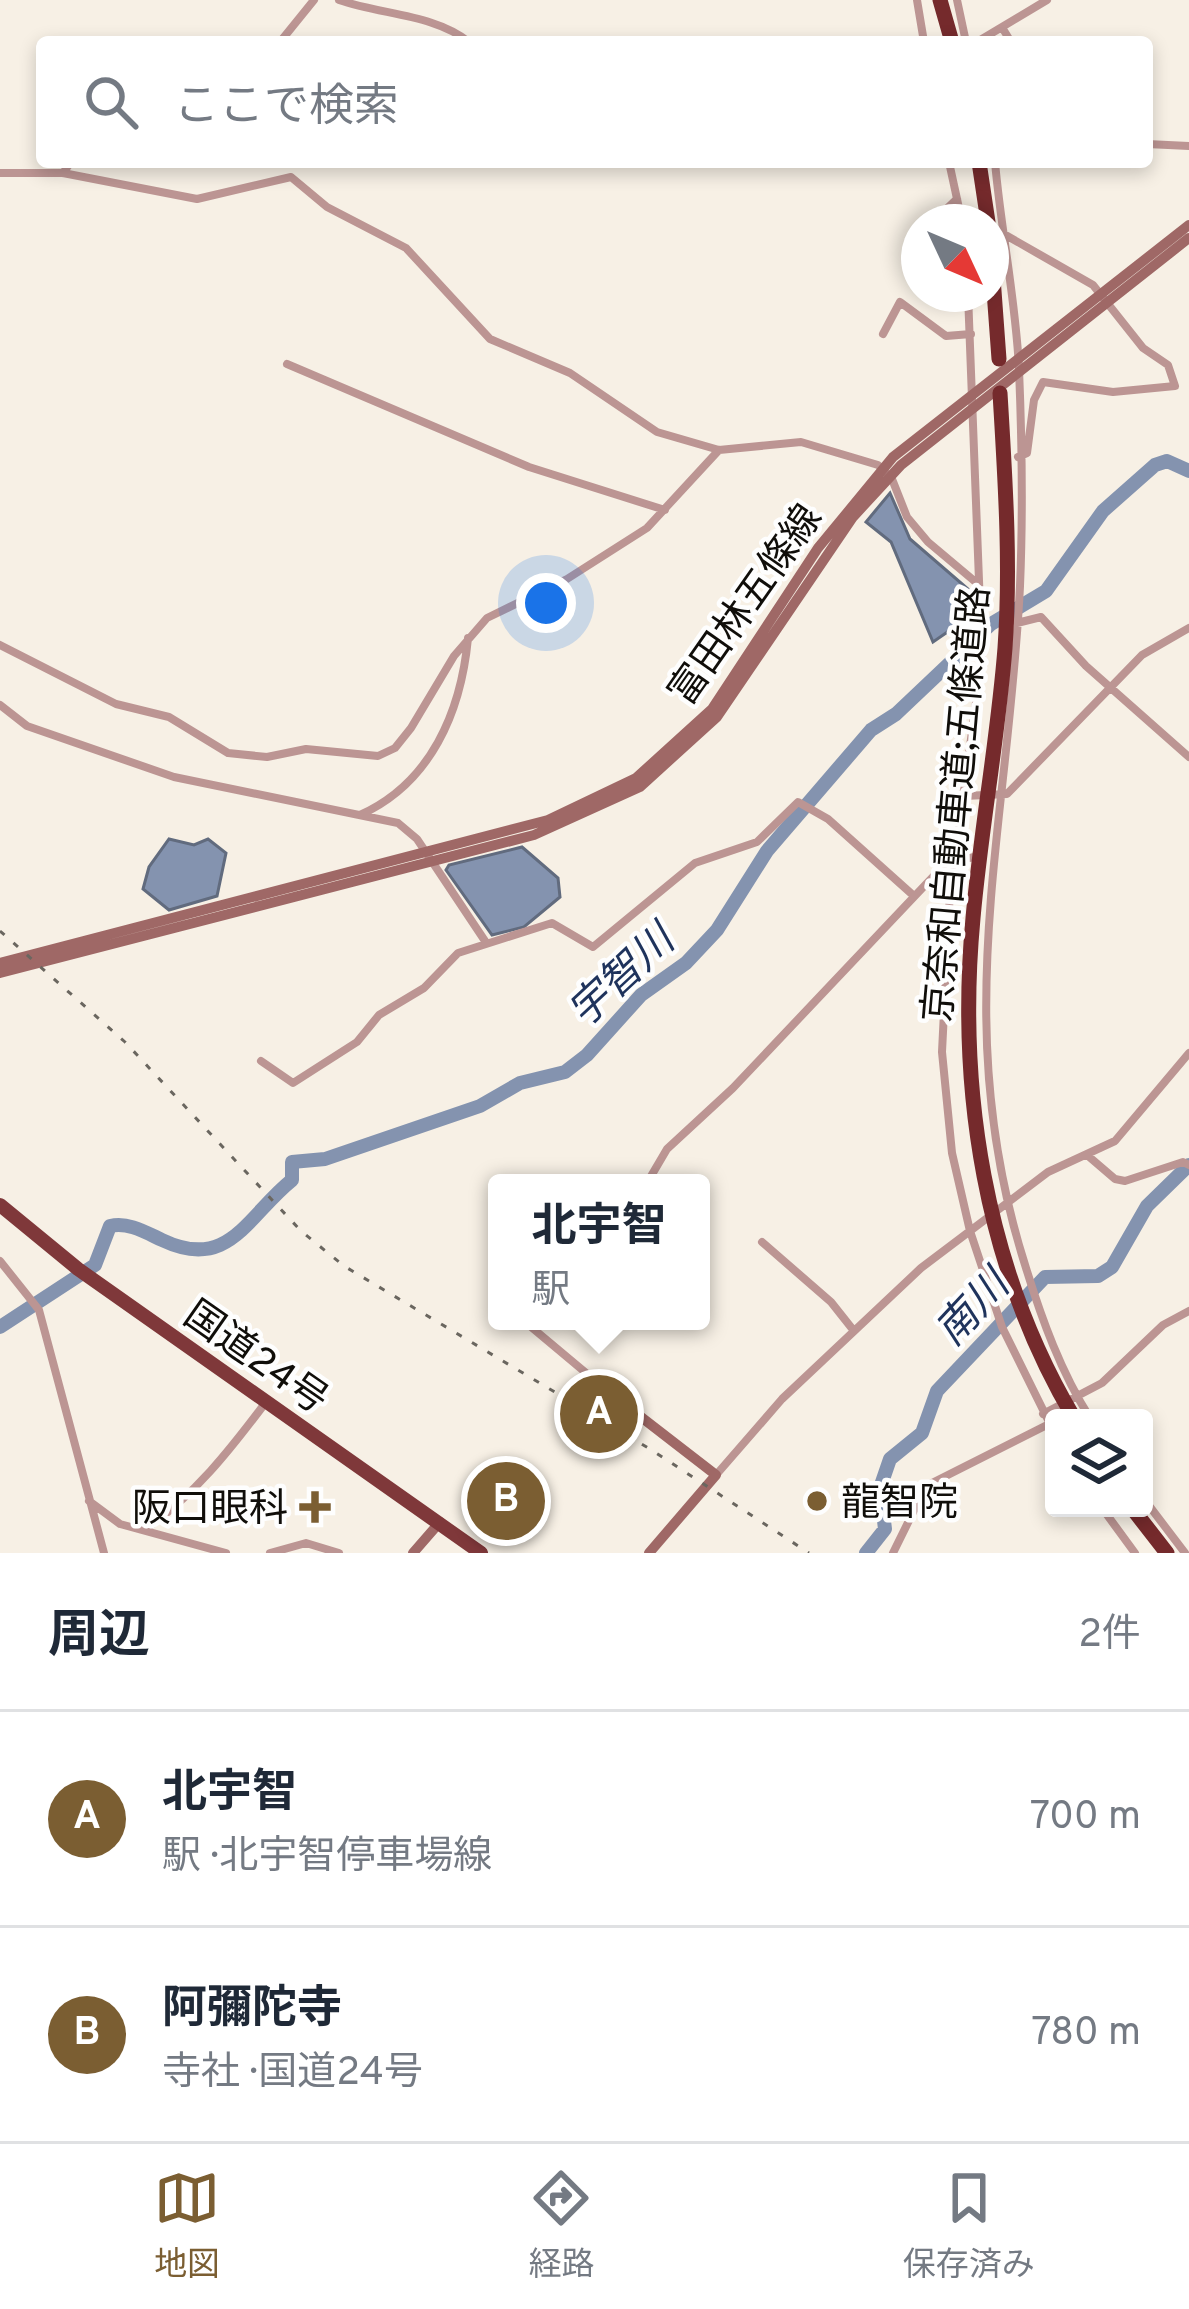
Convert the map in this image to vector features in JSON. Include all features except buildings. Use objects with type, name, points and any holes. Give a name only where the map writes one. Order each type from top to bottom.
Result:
[{"type":"highway","points":[[940,0],[950,36]]},
{"type":"highway","points":[[980,168],[989,204]]},
{"type":"highway","points":[[998,312],[999,359]]},
{"type":"highway","name":"京奈和自動車道;五條道路","points":[[1000,393],[1014,589],[973,918],[971,1090],[987,1190],[1012,1283],[1069,1409]]},
{"type":"highway","name":"国道24号","points":[[0,1205],[82,1272],[481,1553]]},
{"type":"highway","points":[[1138,1517],[1164,1553]]},
{"type":"main road","name":"富田林五條線","points":[[0,963],[44,956],[427,858],[574,810],[663,758],[712,709],[851,512],[897,461],[973,391],[1102,298],[1189,225]]},
{"type":"main road","name":"富田林五條線","points":[[1102,298],[1189,238]]},
{"type":"main road","name":"富田林五條線","points":[[897,461],[973,405],[1018,362]]},
{"type":"main road","name":"富田林五條線","points":[[0,973],[44,956]]},
{"type":"main road","points":[[610,1393],[716,1475],[650,1553]]},
{"type":"main road","points":[[413,1553],[440,1522]]},
{"type":"street","points":[[285,36],[314,0]]},
{"type":"street","points":[[339,0],[404,19],[442,22],[462,36]]},
{"type":"street","points":[[917,0],[924,36]]},
{"type":"street","points":[[957,0],[965,36]]},
{"type":"street","points":[[988,36],[1047,0]]},
{"type":"street","points":[[1003,29],[1007,36]]},
{"type":"street","points":[[1153,144],[1189,146]]},
{"type":"street","points":[[63,173],[67,168]]},
{"type":"street","points":[[950,168],[959,203]]},
{"type":"street","points":[[994,204],[995,168]]},
{"type":"street","points":[[0,172],[63,173],[197,199],[291,177],[327,206],[406,248],[490,339],[570,373],[658,432],[718,450],[801,442],[878,465],[892,479],[907,517],[928,542],[980,585]]},
{"type":"street","points":[[1009,236],[1094,285],[1143,348],[1168,365],[1175,386],[1113,392],[1043,382],[1034,400],[1027,453],[1018,457]]},
{"type":"street","points":[[883,334],[900,302],[946,336],[971,334]]},
{"type":"street","points":[[969,312],[982,659],[942,980],[942,1052],[952,1153],[970,1231],[997,1313],[1045,1418]]},
{"type":"street","points":[[1007,312],[1018,362],[1017,623],[982,992],[985,1079],[1015,1235],[1037,1304],[1085,1409]]},
{"type":"street","points":[[287,364],[529,467],[665,510]]},
{"type":"street","points":[[0,645],[116,704],[170,717],[228,753],[248,758],[306,749],[370,757],[395,748],[468,637],[487,618],[577,574],[647,528],[718,450]]},
{"type":"street","points":[[1017,623],[1041,617],[1189,757]]},
{"type":"street","points":[[998,799],[1142,655],[1189,628]]},
{"type":"street","points":[[360,815],[399,793],[432,754],[461,689],[468,637]]},
{"type":"street","points":[[981,674],[1011,684]]},
{"type":"street","points":[[0,705],[27,725],[174,777],[398,823],[485,941]]},
{"type":"street","points":[[964,796],[998,799]]},
{"type":"street","points":[[261,1061],[293,1082],[356,1042],[379,1015],[424,988],[458,952],[485,941],[552,923],[593,947],[695,862],[758,842],[798,802],[828,819],[914,896]]},
{"type":"street","points":[[652,1174],[667,1149],[733,1088],[914,896],[955,860],[993,855]]},
{"type":"street","points":[[716,1475],[782,1399],[970,1231],[1048,1172],[1115,1141],[1189,1053]]},
{"type":"street","points":[[1087,1155],[1115,1180],[1125,1181],[1189,1165]]},
{"type":"street","points":[[762,1242],[831,1302],[854,1331]]},
{"type":"street","points":[[0,1261],[31,1294],[39,1310],[104,1553]]},
{"type":"street","points":[[1043,1414],[1102,1383],[1163,1325],[1189,1311]]},
{"type":"street","points":[[535,1330],[610,1393]]},
{"type":"street","points":[[146,1529],[184,1503],[194,1482],[230,1450],[266,1402]]},
{"type":"street","points":[[892,1553],[926,1486],[1045,1431]]},
{"type":"street","points":[[86,1498],[120,1524],[226,1553]]},
{"type":"street","points":[[1153,1511],[1185,1553]]},
{"type":"street","points":[[1109,1517],[1135,1553]]},
{"type":"street","points":[[270,1553],[306,1543],[339,1553]]},
{"type":"water","points":[[890,493],[910,539],[968,589],[972,615],[933,642],[891,542],[866,522]]},
{"type":"water","points":[[169,839],[194,845],[208,839],[226,853],[217,896],[169,910],[143,889],[149,867]]},
{"type":"water","points":[[522,847],[558,878],[560,897],[524,927],[492,935],[446,870],[449,865]]},
{"type":"waterway","name":"宇智川","points":[[0,1327],[95,1265],[110,1226],[130,1227],[185,1248],[221,1245],[292,1180],[292,1162],[325,1159],[480,1106],[520,1083],[565,1072],[587,1055],[641,995],[686,963],[717,930],[767,851],[871,730],[896,714],[991,624],[1046,591],[1103,511],[1155,465],[1167,461],[1189,471]]},
{"type":"waterway","name":"南川","points":[[866,1553],[885,1529],[880,1488],[890,1459],[922,1433],[937,1391],[1045,1277],[1098,1276],[1112,1267],[1147,1206],[1189,1165]]},
{"type":"railway","points":[[0,931],[125,1042],[301,1231],[344,1266],[650,1449],[809,1553]]},
{"type":"place","name":"北宇智","points":[[599,1414]]},
{"type":"place","name":"阿彌陀寺","points":[[506,1501]]},
{"type":"place","name":"龍智院","points":[[817,1501]]},
{"type":"place","name":"阪口眼科","points":[[315,1507]]}]
